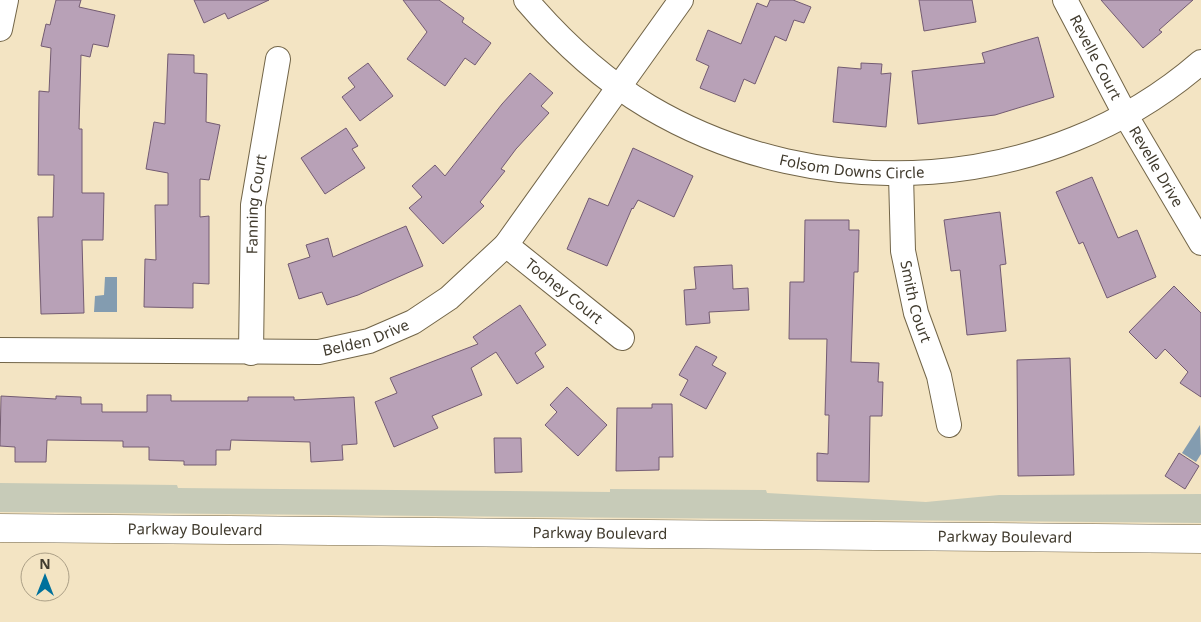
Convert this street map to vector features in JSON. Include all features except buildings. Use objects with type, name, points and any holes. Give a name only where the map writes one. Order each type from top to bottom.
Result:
[{"type":"street","points":[[0,29],[6,0]]},
{"type":"street","name":"Folsom Downs Circle","points":[[526,0],[564,41],[620,87],[648,106],[690,128],[760,155],[823,169],[867,174],[901,175],[964,170],[1053,148],[1126,116],[1158,97],[1201,62]]},
{"type":"street","name":"Belden Drive","points":[[0,350],[319,352],[369,341],[413,322],[449,298],[506,245],[681,0]]},
{"type":"street","name":"Revelle Court","points":[[1065,0],[1126,116]]},
{"type":"street","name":"Fanning Court","points":[[250,353],[253,205],[278,59]]},
{"type":"street","name":"Revelle Drive","points":[[1126,116],[1201,242]]},
{"type":"street","name":"Smith Court","points":[[901,175],[903,250],[916,313],[939,376],[949,425]]},
{"type":"street","name":"Toohey Court","points":[[506,245],[622,338]]},
{"type":"street","name":"Parkway Boulevard","points":[[0,528],[1201,539]]},
{"type":"green space","points":[[0,483],[177,485],[178,488],[610,492],[610,489],[766,490],[767,493],[926,502],[999,495],[1201,494],[1201,523],[0,512]]},
{"type":"water","points":[[105,277],[117,277],[117,312],[94,312],[95,296],[104,295]]},
{"type":"water","points":[[1200,425],[1201,454],[1196,462],[1182,453]]}]
